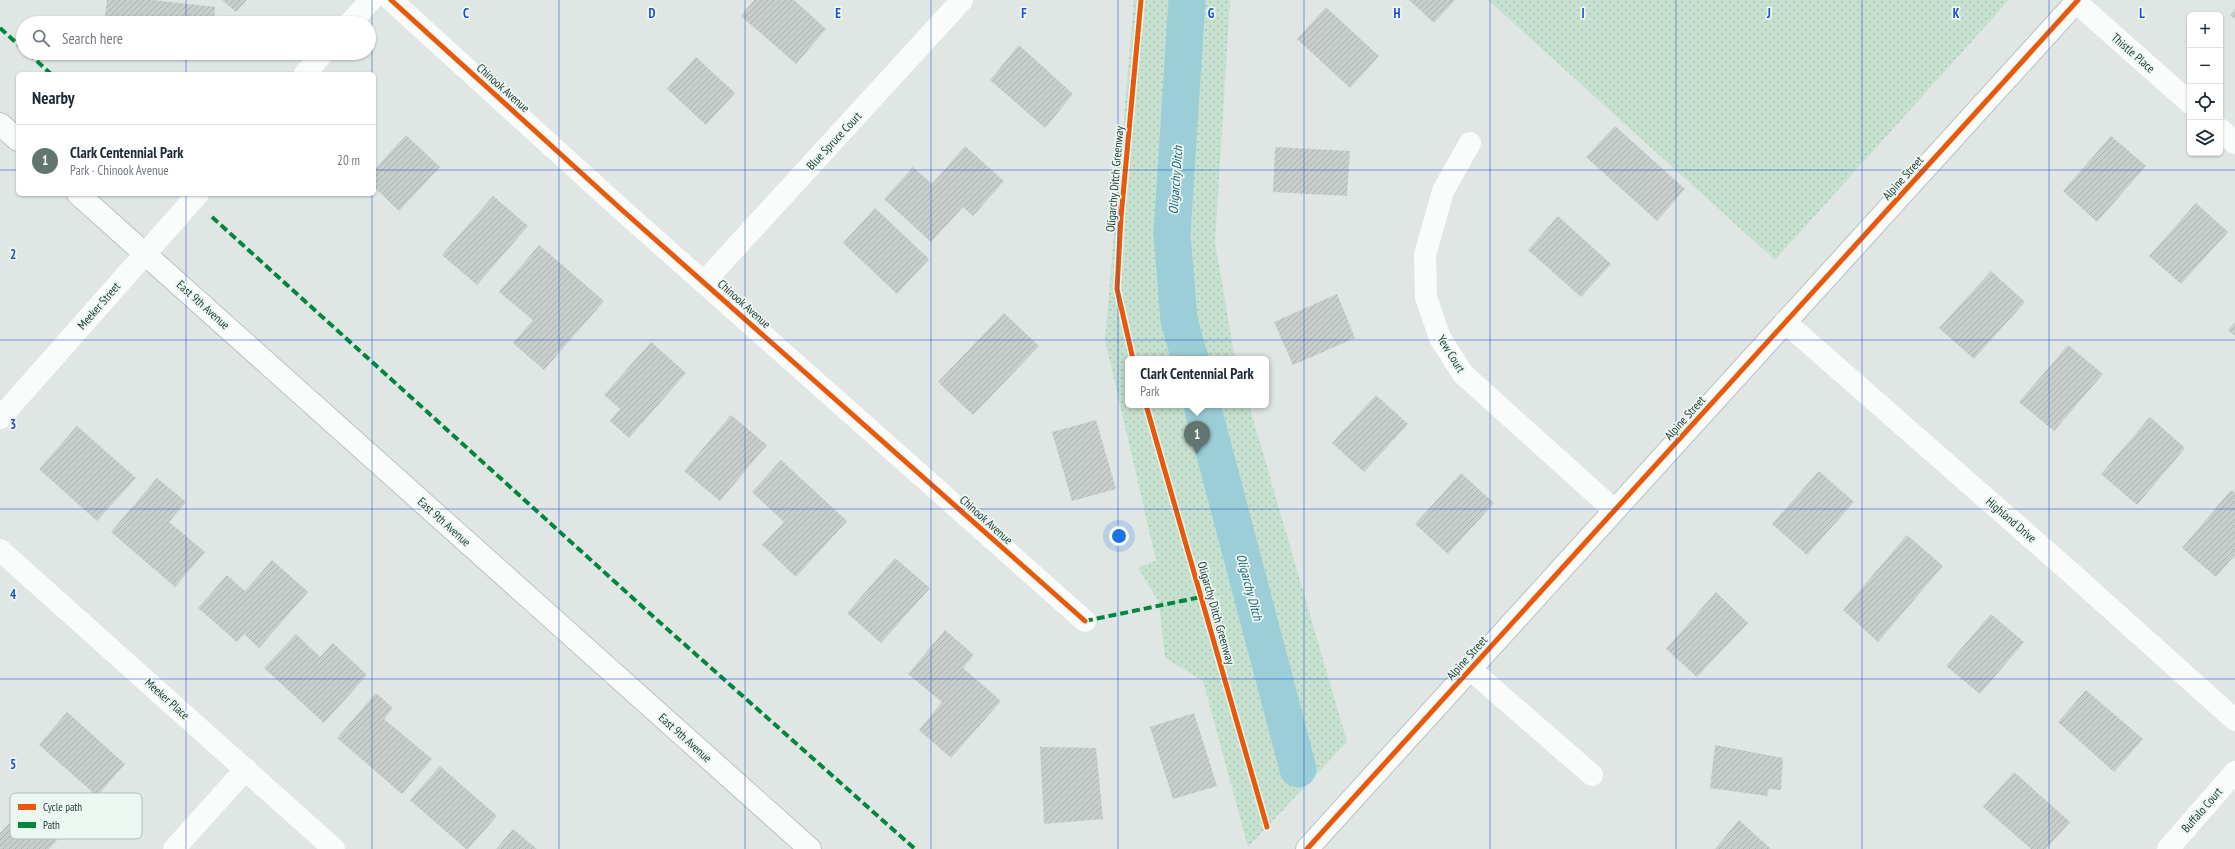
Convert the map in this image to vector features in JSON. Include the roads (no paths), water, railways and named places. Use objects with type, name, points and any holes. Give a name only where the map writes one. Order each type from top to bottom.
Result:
[{"type":"street","points":[[356,16],[371,0]]},
{"type":"street","name":"Chinook Avenue","points":[[391,0],[622,210],[1085,621]]},
{"type":"street","name":"Blue Spruce Court","points":[[704,282],[962,0]]},
{"type":"street","name":"Thistle Place","points":[[2077,1],[2187,100]]},
{"type":"street","name":"Alpine Street","points":[[1306,849],[2077,1]]},
{"type":"street","points":[[307,72],[318,60]]},
{"type":"street","points":[[0,124],[16,138]]},
{"type":"street","points":[[2223,132],[2235,142]]},
{"type":"street","name":"Yew Court","points":[[1470,143],[1443,191],[1425,255],[1426,297],[1440,338],[1463,374],[1614,510]]},
{"type":"street","name":"East 9th Avenue","points":[[80,196],[810,849]]},
{"type":"street","name":"Meeker Street","points":[[0,418],[196,196]]},
{"type":"street","name":"Highland Drive","points":[[1785,322],[2070,572],[2235,720]]},
{"type":"street","name":"Meeker Place","points":[[0,550],[334,849]]},
{"type":"street","name":"Alpine Street","points":[[1470,669],[1592,775]]},
{"type":"street","points":[[174,849],[246,769]]},
{"type":"street","name":"Buffalo Court","points":[[2168,849],[2235,772]]},
{"type":"waterway","name":"Oligarchy Ditch","points":[[1187,0],[1172,234],[1179,320],[1189,356]]},
{"type":"waterway","name":"Oligarchy Ditch","points":[[1203,408],[1298,769]]},
{"type":"place","name":"Clark Centennial Park","points":[[1197,454]]}]
